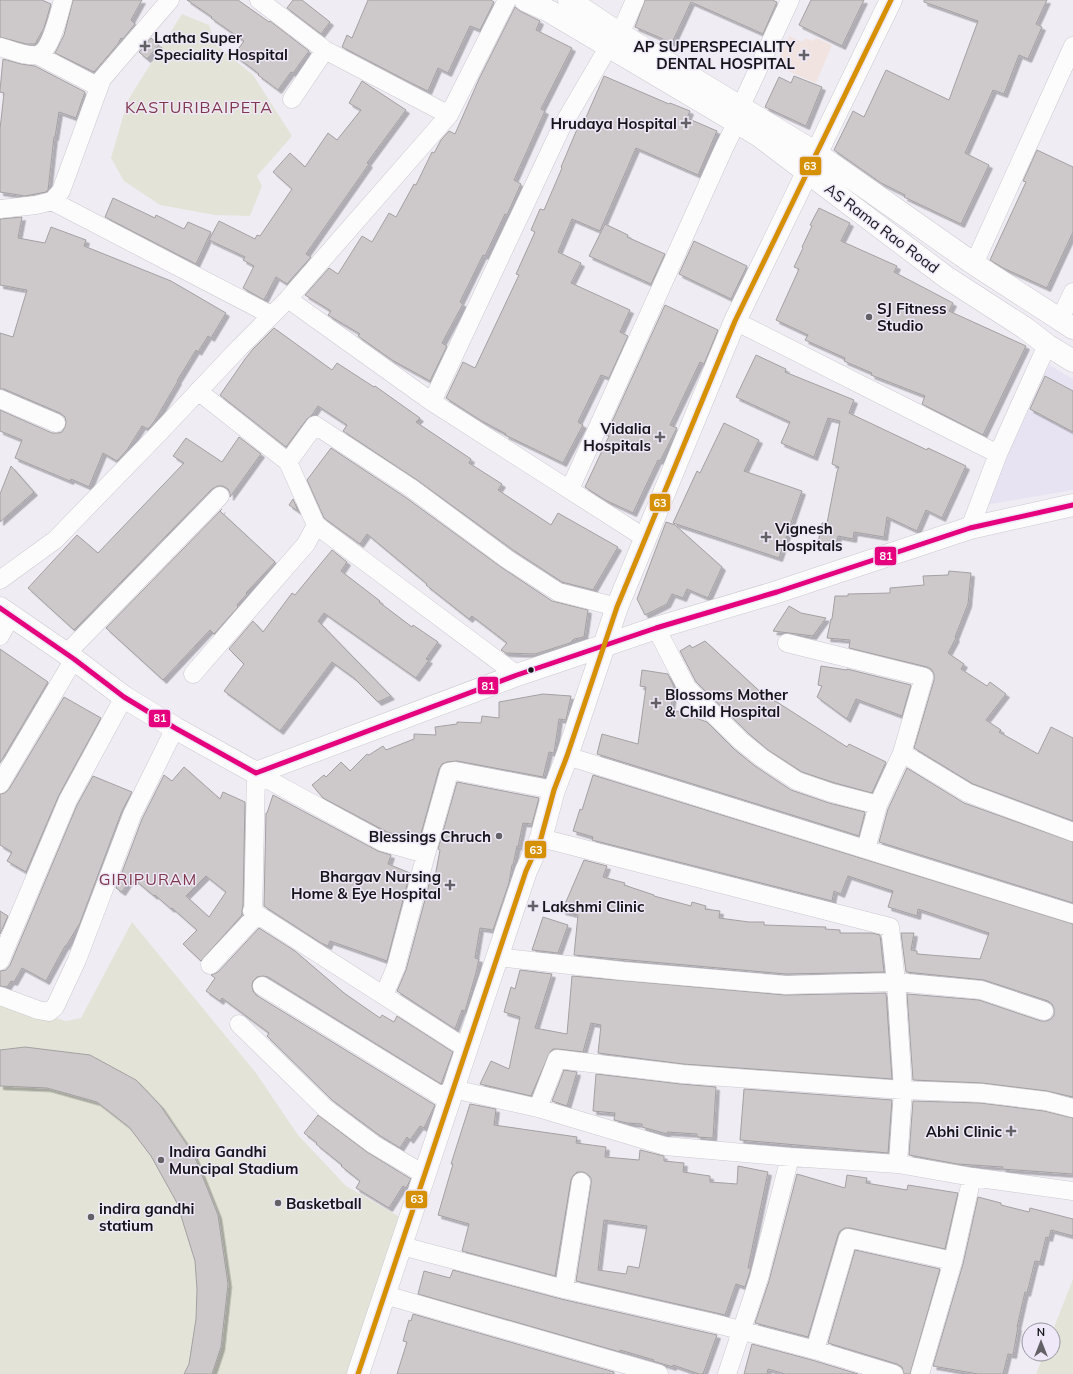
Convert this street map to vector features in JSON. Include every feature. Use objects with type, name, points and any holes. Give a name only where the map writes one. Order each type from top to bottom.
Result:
[{"type":"street","points":[[37,55],[44,51],[50,40],[63,0]]},
{"type":"street","points":[[0,209],[36,206],[52,201],[62,191],[102,79],[170,0]]},
{"type":"street","points":[[259,0],[325,50],[449,115]]},
{"type":"street","points":[[0,580],[55,540],[288,299],[449,115],[507,0]]},
{"type":"street","name":"AS Rama Rao Road","points":[[525,0],[614,40],[739,114],[758,135],[812,162],[1067,324]]},
{"type":"street","name":"AS Rama Rao Road","points":[[569,0],[614,40]]},
{"type":"street","points":[[432,402],[561,128],[614,40],[635,0]]},
{"type":"street","points":[[570,490],[790,0]]},
{"type":"street","points":[[358,1374],[526,871],[541,838],[554,790],[567,756],[617,607],[735,321],[891,0]]},
{"type":"street","points":[[974,264],[1073,46]]},
{"type":"street","points":[[0,47],[26,54],[37,55],[99,87]]},
{"type":"street","points":[[292,99],[325,50]]},
{"type":"street","name":"AS Rama Rao Road","points":[[812,162],[946,277],[1025,328],[1046,345],[1073,361]]},
{"type":"street","points":[[52,201],[271,315]]},
{"type":"street","points":[[1067,324],[1073,292]]},
{"type":"street","points":[[288,299],[432,402],[645,538]]},
{"type":"street","points":[[735,321],[998,454]]},
{"type":"street","points":[[970,528],[998,454],[1046,345]]},
{"type":"street","points":[[198,391],[288,462],[316,525],[517,675]]},
{"type":"street","points":[[0,399],[56,423]]},
{"type":"street","points":[[288,462],[315,425],[411,488],[507,559],[558,592],[617,607]]},
{"type":"street","points":[[0,784],[70,656],[220,496]]},
{"type":"street","points":[[256,773],[517,675],[604,645],[777,592],[970,528],[1073,505]]},
{"type":"street","points":[[193,674],[306,544],[316,525]]},
{"type":"street","points":[[0,636],[6,612],[70,656],[124,697],[175,728],[383,842],[426,854]]},
{"type":"street","points":[[656,628],[687,688],[740,741],[762,758],[797,781],[832,793],[878,805]]},
{"type":"street","points":[[787,644],[924,677],[910,721],[902,753],[878,805],[866,849]]},
{"type":"street","points":[[0,961],[68,800],[124,697]]},
{"type":"street","points":[[0,996],[38,1010],[49,1012],[55,1007],[77,960],[132,815],[175,728]]},
{"type":"street","points":[[902,753],[968,793],[1073,832]]},
{"type":"street","points":[[567,756],[1073,914]]},
{"type":"street","points":[[384,995],[396,967],[449,772],[455,771],[554,790]]},
{"type":"street","points":[[210,965],[253,919],[256,773]]},
{"type":"street","points":[[541,838],[890,926],[896,982],[903,1090],[898,1164]]},
{"type":"street","points":[[252,911],[467,1049]]},
{"type":"street","points":[[497,957],[786,985],[896,982],[981,990],[1044,1011]]},
{"type":"street","points":[[262,986],[441,1096],[453,1090],[538,1108],[666,1146],[790,1157],[898,1164],[972,1177],[1073,1191]]},
{"type":"street","points":[[239,1024],[325,1108],[373,1144],[425,1175]]},
{"type":"street","points":[[538,1108],[557,1059],[682,1074],[903,1090],[981,1093],[1046,1101],[1073,1108]]},
{"type":"street","points":[[727,1374],[759,1278],[790,1157]]},
{"type":"street","points":[[920,1374],[953,1261],[972,1177]]},
{"type":"street","points":[[564,1289],[581,1182]]},
{"type":"street","points":[[815,1350],[848,1238],[953,1261]]},
{"type":"street","points":[[402,1246],[564,1289],[815,1350],[894,1374]]},
{"type":"street","points":[[385,1295],[659,1374]]},
{"type":"shaded area","points":[[182,14],[209,25],[216,45],[253,75],[292,136],[257,176],[262,186],[250,216],[215,215],[160,205],[124,181],[111,158],[128,100]]},
{"type":"shaded area","name":"AP SUPERSPECIALITY DENTAL HOSPITAL","points":[[789,36],[803,42],[805,38],[813,41],[816,38],[832,45],[816,83],[776,66]]},
{"type":"shaded area","points":[[1049,365],[1073,379],[1073,490],[985,505]]},
{"type":"shaded area","name":"Indira Gandhi Muncipal Stadium","points":[[132,922],[256,1073],[298,1135],[346,1186],[400,1217],[347,1374],[0,1374],[0,998],[45,1015],[66,1021],[81,1018]]},
{"type":"shaded area","points":[[1073,1279],[1073,1374],[1036,1374],[1041,1362],[1061,1362],[1061,1322],[1056,1322]]},
{"type":"building","points":[[0,0],[42,0],[51,4],[44,28],[35,44],[26,44],[0,37]]},
{"type":"building","points":[[73,0],[142,0],[131,20],[135,24],[123,39],[121,38],[118,44],[94,72],[55,53],[64,35]]},
{"type":"building","points":[[187,0],[238,0],[269,22],[270,21],[309,51],[278,90],[234,55],[244,41]]},
{"type":"building","points":[[293,0],[302,0],[330,22],[321,34],[287,8]]},
{"type":"building","points":[[368,0],[491,0],[494,2],[480,30],[470,26],[448,73],[438,68],[428,91],[342,47],[347,35],[352,38]]},
{"type":"building","points":[[645,0],[772,0],[777,2],[763,34],[691,2],[672,43],[635,27]]},
{"type":"building","points":[[811,0],[864,0],[842,46],[799,25]]},
{"type":"building","points":[[924,0],[1047,0],[1036,24],[1042,27],[1028,59],[1019,55],[1004,94],[993,90],[965,153],[989,165],[961,224],[904,197],[905,195],[881,183],[834,150],[853,111],[864,117],[886,70],[949,100],[978,21],[924,2]]},
{"type":"building","points":[[515,7],[540,21],[536,30],[572,48],[541,109],[545,111],[514,180],[521,184],[507,215],[505,214],[485,256],[483,255],[460,302],[463,304],[442,343],[447,346],[430,381],[392,360],[358,336],[360,334],[328,315],[331,311],[305,295],[329,268],[338,274],[362,236],[372,242],[389,213],[396,217],[414,184],[416,185],[432,152],[434,153],[441,140],[449,131],[455,134],[479,79]]},
{"type":"building","points":[[151,38],[159,45],[147,59],[139,52]]},
{"type":"building","points":[[3,59],[35,66],[85,92],[76,118],[59,112],[54,137],[48,190],[46,192],[25,196],[0,192],[0,129],[4,93],[0,92],[0,90]]},
{"type":"building","points":[[604,76],[669,104],[670,103],[690,111],[687,118],[717,131],[698,175],[636,148],[600,231],[572,219],[558,252],[581,263],[571,283],[630,310],[620,332],[628,336],[609,378],[601,375],[578,422],[583,425],[563,463],[505,435],[506,434],[480,420],[446,398],[463,362],[475,368],[519,275],[516,274],[535,232],[531,230],[540,209],[544,210],[578,127],[581,129]]},
{"type":"building","points":[[794,76],[822,87],[806,126],[765,107],[779,77],[791,83]]},
{"type":"building","points":[[362,81],[406,110],[367,163],[369,164],[306,254],[311,257],[287,284],[276,277],[264,300],[243,288],[254,266],[243,260],[245,257],[209,240],[219,221],[255,239],[257,235],[260,236],[292,189],[273,172],[290,153],[305,167],[328,133],[337,140],[361,110],[349,103]]},
{"type":"building","points":[[1037,150],[1073,167],[1073,232],[1047,288],[1003,268],[990,260],[1026,182],[1023,181]]},
{"type":"building","points":[[113,198],[155,218],[156,215],[184,229],[188,222],[211,232],[196,264],[105,217]]},
{"type":"building","points":[[819,208],[850,223],[841,241],[897,266],[894,272],[953,303],[949,311],[1026,346],[983,435],[922,404],[925,396],[871,375],[872,373],[844,361],[845,358],[805,340],[808,335],[776,320],[799,269],[794,267],[812,226],[810,225]]},
{"type":"building","points":[[22,217],[18,238],[45,243],[51,227],[86,240],[84,246],[171,281],[226,313],[211,338],[208,336],[198,352],[196,350],[154,422],[148,429],[142,426],[127,450],[117,461],[103,453],[89,487],[71,479],[70,481],[15,458],[22,440],[0,431],[0,410],[52,433],[62,432],[66,422],[65,417],[60,413],[4,389],[0,389],[0,333],[13,337],[27,290],[0,285],[0,219]]},
{"type":"building","points":[[605,224],[628,235],[627,237],[665,254],[651,284],[589,256]]},
{"type":"building","points":[[694,241],[747,266],[731,299],[679,274]]},
{"type":"building","points":[[665,305],[718,330],[704,364],[700,362],[670,425],[677,428],[660,461],[658,460],[633,513],[605,500],[585,487],[609,436],[606,435]]},
{"type":"building","points":[[274,328],[332,370],[337,363],[374,387],[375,386],[420,418],[416,422],[471,459],[469,463],[502,484],[498,490],[551,525],[558,513],[618,547],[593,590],[562,582],[513,550],[417,480],[343,431],[347,425],[318,406],[286,447],[220,395],[253,349]]},
{"type":"building","points":[[756,355],[786,369],[785,372],[854,400],[849,413],[927,450],[928,448],[966,466],[942,518],[926,510],[917,531],[887,517],[884,537],[854,532],[853,539],[838,536],[836,546],[818,543],[822,523],[827,523],[839,467],[832,464],[840,421],[828,418],[814,457],[781,443],[790,422],[736,397]]},
{"type":"building","points":[[1045,376],[1073,391],[1073,432],[1030,409]]},
{"type":"building","points":[[724,423],[759,440],[744,471],[802,491],[779,558],[673,523],[697,471],[700,473]]},
{"type":"building","points":[[239,437],[261,454],[230,497],[228,489],[223,486],[218,486],[212,489],[74,630],[28,588],[77,535],[98,553],[184,463],[173,456],[186,438],[222,462]]},
{"type":"building","points":[[331,448],[405,497],[501,567],[552,601],[588,610],[584,637],[574,639],[570,643],[535,654],[506,653],[501,650],[507,643],[472,616],[469,619],[426,585],[427,584],[367,534],[360,544],[324,518],[307,480]]},
{"type":"building","points":[[11,466],[34,492],[0,522],[0,494]]},
{"type":"building","points":[[293,499],[298,511],[289,505]]},
{"type":"building","points":[[220,511],[275,562],[246,593],[247,594],[237,605],[238,607],[214,634],[210,630],[163,680],[106,628]]},
{"type":"building","points":[[666,522],[675,525],[722,567],[708,598],[687,589],[683,598],[672,594],[667,604],[645,615],[637,599]]},
{"type":"building","points":[[332,550],[347,562],[341,571],[412,627],[413,625],[438,642],[426,659],[429,660],[416,678],[324,613],[318,621],[391,696],[378,702],[354,678],[332,662],[280,731],[224,691],[244,664],[229,649],[253,621],[263,632],[292,593],[295,595]]},
{"type":"building","points":[[949,571],[971,573],[968,604],[955,637],[956,638],[948,653],[964,664],[961,669],[987,686],[990,682],[1006,694],[986,720],[1001,730],[999,732],[1038,754],[1051,727],[1073,738],[1073,821],[973,784],[914,748],[934,680],[934,674],[931,669],[849,648],[850,640],[827,638],[832,619],[835,596],[848,596],[848,594],[890,593],[890,588],[924,585],[923,576],[948,575]]},
{"type":"building","points":[[789,606],[801,613],[826,618],[813,636],[773,631]]},
{"type":"building","points":[[705,641],[767,698],[777,702],[847,747],[849,744],[886,762],[872,793],[802,772],[768,750],[748,733],[696,682],[680,651],[690,645],[692,648]]},
{"type":"building","points":[[0,649],[48,682],[0,763]]},
{"type":"building","points":[[821,666],[847,669],[911,685],[902,716],[856,699],[847,719],[817,697],[822,686],[818,685]]},
{"type":"building","points":[[642,670],[668,674],[674,687],[671,709],[707,722],[734,749],[755,766],[791,790],[829,803],[865,812],[859,836],[597,754],[602,734],[638,744],[646,687],[640,686]]},
{"type":"building","points":[[543,694],[571,696],[566,720],[559,719],[554,753],[549,752],[543,777],[457,761],[442,764],[439,769],[419,841],[387,832],[323,798],[312,785],[324,775],[326,777],[341,762],[350,771],[367,754],[369,755],[383,746],[386,750],[414,739],[414,734],[436,735],[435,727],[457,724],[457,722],[481,723],[482,716],[499,718],[499,702]]},
{"type":"building","points":[[64,697],[101,718],[59,795],[26,872],[7,861],[12,852],[0,845],[0,794],[5,793],[9,789]]},
{"type":"building","points":[[184,767],[220,799],[223,792],[245,802],[242,915],[201,961],[183,944],[197,930],[172,908],[171,909],[135,880],[133,882],[130,880],[122,892],[116,888],[142,819],[164,775],[172,781]],"holes":[[[206,876],[226,892],[209,917],[186,896]]]},
{"type":"building","points":[[907,768],[964,803],[1073,842],[1073,903],[879,842],[888,809]]},
{"type":"building","points":[[593,775],[1073,924],[1073,1097],[1047,1091],[982,1083],[913,1080],[907,994],[979,1000],[1041,1021],[1051,1019],[1054,1015],[1052,1004],[1048,1001],[984,980],[906,972],[901,933],[914,933],[911,950],[917,951],[917,954],[980,959],[989,933],[918,909],[917,916],[888,907],[893,891],[848,876],[841,894],[834,891],[832,901],[592,840],[593,837],[573,831],[580,809],[582,810]]},
{"type":"building","points":[[93,776],[132,792],[122,811],[80,923],[65,946],[46,981],[22,968],[14,982],[11,981],[7,987],[0,986],[0,971],[6,970],[10,965],[77,805]]},
{"type":"building","points":[[457,782],[539,798],[532,824],[523,823],[509,883],[493,930],[480,928],[475,958],[479,959],[476,973],[465,1011],[462,1010],[455,1029],[397,991],[406,970],[430,881],[434,882],[440,850],[438,849]]},
{"type":"building","points":[[273,795],[378,851],[391,855],[388,864],[410,873],[387,961],[330,941],[328,946],[321,943],[264,906],[266,813]]},
{"type":"building","points":[[584,860],[607,866],[603,877],[625,883],[624,885],[654,896],[691,906],[692,902],[706,906],[705,909],[720,911],[719,918],[749,922],[764,922],[764,925],[826,927],[825,929],[840,930],[840,933],[872,933],[880,935],[884,972],[786,974],[574,955],[578,915],[562,911]]},
{"type":"building","points":[[0,911],[8,916],[0,934]]},
{"type":"building","points":[[543,917],[568,925],[558,953],[532,950]]},
{"type":"building","points":[[259,928],[295,951],[344,993],[380,1018],[382,1015],[394,1022],[397,1016],[453,1052],[441,1084],[268,977],[257,977],[253,981],[253,991],[256,995],[435,1105],[424,1128],[420,1126],[410,1140],[407,1137],[400,1148],[379,1135],[332,1100],[267,1036],[269,1033],[222,998],[220,1001],[206,991],[215,978],[211,975],[218,972]]},
{"type":"building","points":[[520,970],[552,974],[535,1028],[567,1034],[572,976],[785,995],[886,993],[892,1079],[683,1064],[598,1053],[601,1025],[591,1023],[583,1052],[553,1049],[550,1052],[531,1096],[480,1084],[491,1061],[509,1069],[520,1017],[504,1012],[511,987],[515,989]]},
{"type":"building","points":[[25,1047],[90,1055],[136,1080],[160,1105],[194,1155],[218,1215],[228,1284],[221,1347],[212,1374],[184,1374],[189,1364],[196,1319],[197,1289],[195,1261],[177,1203],[151,1156],[129,1127],[97,1102],[47,1088],[0,1086],[0,1050]]},
{"type":"building","points":[[564,1070],[577,1072],[567,1106],[552,1101]]},
{"type":"building","points":[[596,1074],[716,1087],[713,1138],[697,1137],[697,1134],[667,1132],[667,1134],[642,1127],[642,1124],[614,1120],[615,1113],[593,1111]]},
{"type":"building","points":[[744,1089],[892,1100],[888,1153],[740,1140]]},
{"type":"building","points":[[913,1101],[980,1103],[1044,1111],[1073,1118],[1073,1174],[957,1164],[909,1155]]},
{"type":"building","points":[[470,1104],[496,1109],[494,1125],[577,1137],[576,1143],[606,1147],[605,1157],[639,1160],[640,1150],[664,1156],[664,1161],[684,1163],[683,1172],[710,1176],[710,1182],[737,1184],[738,1166],[768,1172],[748,1268],[751,1268],[745,1287],[736,1284],[725,1315],[576,1281],[591,1184],[591,1178],[583,1172],[577,1172],[571,1180],[555,1276],[462,1251],[469,1224],[438,1215],[453,1164],[451,1164]],"holes":[[[604,1220],[647,1226],[639,1268],[628,1266],[626,1274],[598,1270]]]},
{"type":"building","points":[[318,1115],[367,1152],[411,1179],[406,1188],[403,1186],[389,1208],[356,1188],[360,1181],[304,1133]]},
{"type":"building","points":[[797,1174],[845,1188],[847,1175],[867,1178],[866,1183],[907,1190],[908,1185],[958,1193],[945,1249],[845,1228],[840,1231],[838,1235],[808,1337],[755,1323],[769,1281]]},
{"type":"building","points":[[978,1197],[1029,1212],[1030,1208],[1073,1219],[1073,1236],[1051,1230],[1049,1238],[1046,1237],[1040,1262],[1035,1261],[1027,1293],[1025,1292],[1017,1327],[1013,1355],[1008,1354],[1003,1374],[978,1374],[933,1366],[963,1264]]},
{"type":"building","points":[[855,1250],[940,1269],[910,1374],[904,1374],[902,1367],[897,1364],[828,1343]]},
{"type":"building","points":[[453,1270],[561,1299],[717,1335],[703,1374],[699,1374],[673,1365],[673,1367],[620,1350],[620,1352],[418,1294],[424,1271],[450,1278]]},
{"type":"building","points":[[413,1314],[614,1372],[614,1374],[397,1374],[407,1342],[403,1341],[409,1320],[411,1321]]},
{"type":"building","points":[[752,1344],[858,1374],[785,1374],[768,1369],[767,1374],[744,1374]]},
{"type":"transit line","name":"63","points":[[358,1374],[526,871],[541,838],[554,790],[567,756],[617,607],[735,321],[891,0]]},
{"type":"transit line","name":"81","points":[[0,608],[74,659],[124,697],[175,728],[256,773],[517,675],[656,628],[777,592],[970,528],[1073,505]]},
{"type":"place","name":"Latha Super Speciality Hospital","points":[[145,46]]},
{"type":"place","name":"AP SUPERSPECIALITY DENTAL HOSPITAL","points":[[804,55]]},
{"type":"place","name":"Hrudaya Hospital","points":[[686,123]]},
{"type":"place","name":"SJ Fitness Studio","points":[[869,317]]},
{"type":"place","name":"Vidalia Hospitals","points":[[660,437]]},
{"type":"place","name":"Vignesh Hospitals","points":[[766,537]]},
{"type":"place","name":"Blossoms Mother & Child Hospital","points":[[656,703]]},
{"type":"place","name":"Blessings Chruch","points":[[499,836]]},
{"type":"place","name":"Bhargav Nursing Home & Eye Hospital","points":[[450,885]]},
{"type":"place","name":"Lakshmi Clinic","points":[[533,906]]},
{"type":"place","name":"Abhi Clinic","points":[[1011,1131]]},
{"type":"place","name":"Indira Gandhi Muncipal Stadium","points":[[161,1160]]},
{"type":"place","name":"Basketball","points":[[278,1203]]},
{"type":"place","name":"indira gandhi statium","points":[[91,1217]]},
{"type":"district","name":"KASTURIBAIPETA","points":[[199,107]]},
{"type":"district","name":"GIRIPURAM","points":[[148,879]]}]
